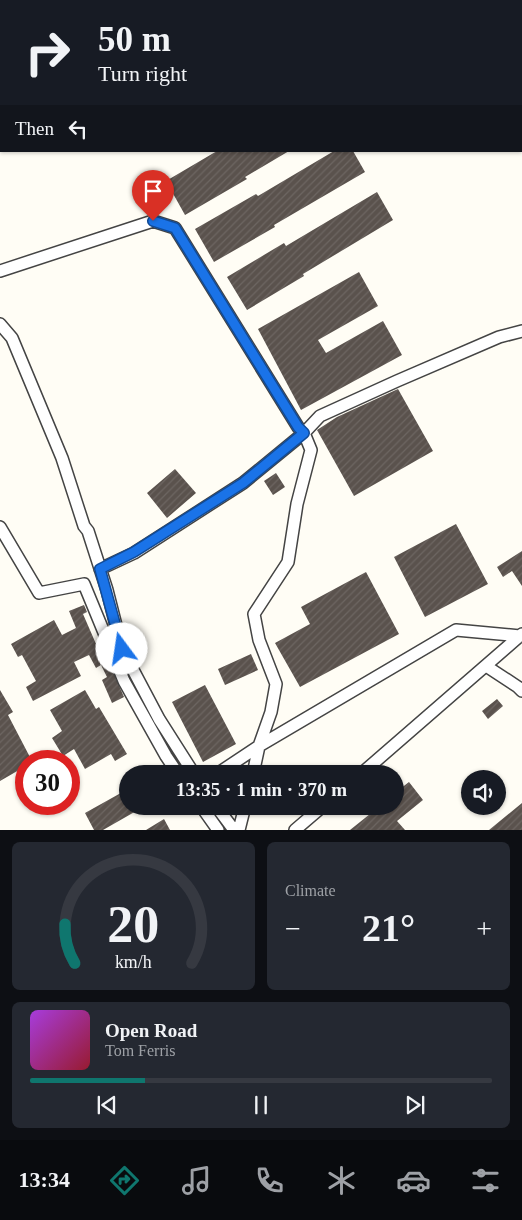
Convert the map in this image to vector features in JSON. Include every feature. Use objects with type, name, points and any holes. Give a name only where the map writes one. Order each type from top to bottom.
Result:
[{"type":"street","points":[[0,271],[153,221],[175,228],[298,427],[304,433],[311,450],[297,504],[288,562],[254,614],[259,640],[276,684],[271,712],[259,746],[255,765]]},
{"type":"street","points":[[0,324],[12,338],[62,458],[100,569],[122,649],[159,719],[188,765]]},
{"type":"street","points":[[100,569],[134,552],[243,483],[304,433],[320,416],[499,337],[522,331]]},
{"type":"street","points":[[0,527],[39,593],[84,584],[124,681],[172,765]]},
{"type":"street","points":[[230,765],[259,746],[456,630],[521,635]]},
{"type":"street","points":[[371,765],[521,635]]},
{"type":"street","points":[[486,666],[522,691]]},
{"type":"street","points":[[207,815],[218,830]]},
{"type":"street","points":[[223,815],[234,830]]},
{"type":"street","points":[[239,830],[243,815]]},
{"type":"street","points":[[295,830],[312,815]]},
{"type":"building","points":[[215,152],[287,152],[245,177],[247,179],[185,215],[166,181]]},
{"type":"building","points":[[332,152],[354,152],[365,172],[214,262],[195,229],[256,194],[258,196]]},
{"type":"building","points":[[377,192],[393,220],[247,310],[227,277],[284,243],[286,246]]},
{"type":"building","points":[[359,272],[378,306],[318,340],[326,353],[383,321],[402,355],[301,410],[258,329]]},
{"type":"building","points":[[398,389],[433,451],[354,496],[317,430],[337,417]]},
{"type":"building","points":[[175,469],[196,493],[167,518],[147,493]]},
{"type":"building","points":[[276,473],[285,487],[273,495],[264,481]]},
{"type":"building","points":[[456,524],[488,584],[425,617],[394,557]]},
{"type":"building","points":[[522,551],[522,586],[512,571],[503,577],[497,567]]},
{"type":"building","points":[[366,572],[399,634],[300,687],[275,643],[310,624],[301,607]]},
{"type":"building","points":[[84,605],[87,612],[83,614],[103,660],[107,658],[124,697],[112,703],[102,680],[107,677],[101,665],[96,668],[89,655],[74,662],[81,676],[33,701],[26,687],[36,681],[22,655],[18,657],[11,644],[54,620],[62,635],[76,628],[69,611]]},
{"type":"building","points":[[251,654],[258,670],[225,685],[218,669]]},
{"type":"building","points":[[205,685],[236,744],[203,762],[172,702]]},
{"type":"building","points":[[0,690],[13,712],[8,715],[26,750],[15,750],[15,772],[0,781]]},
{"type":"building","points":[[85,690],[96,709],[99,707],[127,754],[115,761],[111,754],[85,769],[80,760],[80,750],[59,750],[52,738],[62,731],[50,710]]},
{"type":"building","points":[[497,699],[503,706],[488,719],[482,711]]},
{"type":"building","points":[[409,782],[423,800],[397,821],[405,830],[350,830],[369,815],[404,815],[404,786]]},
{"type":"building","points":[[119,794],[119,815],[129,815],[103,830],[94,830],[85,813]]},
{"type":"building","points":[[522,803],[522,830],[489,830]]},
{"type":"building","points":[[164,819],[170,830],[146,830]]},
{"type":"route","points":[[122,649],[100,569],[134,552],[243,483],[304,433],[298,427],[175,228],[153,221]]}]
